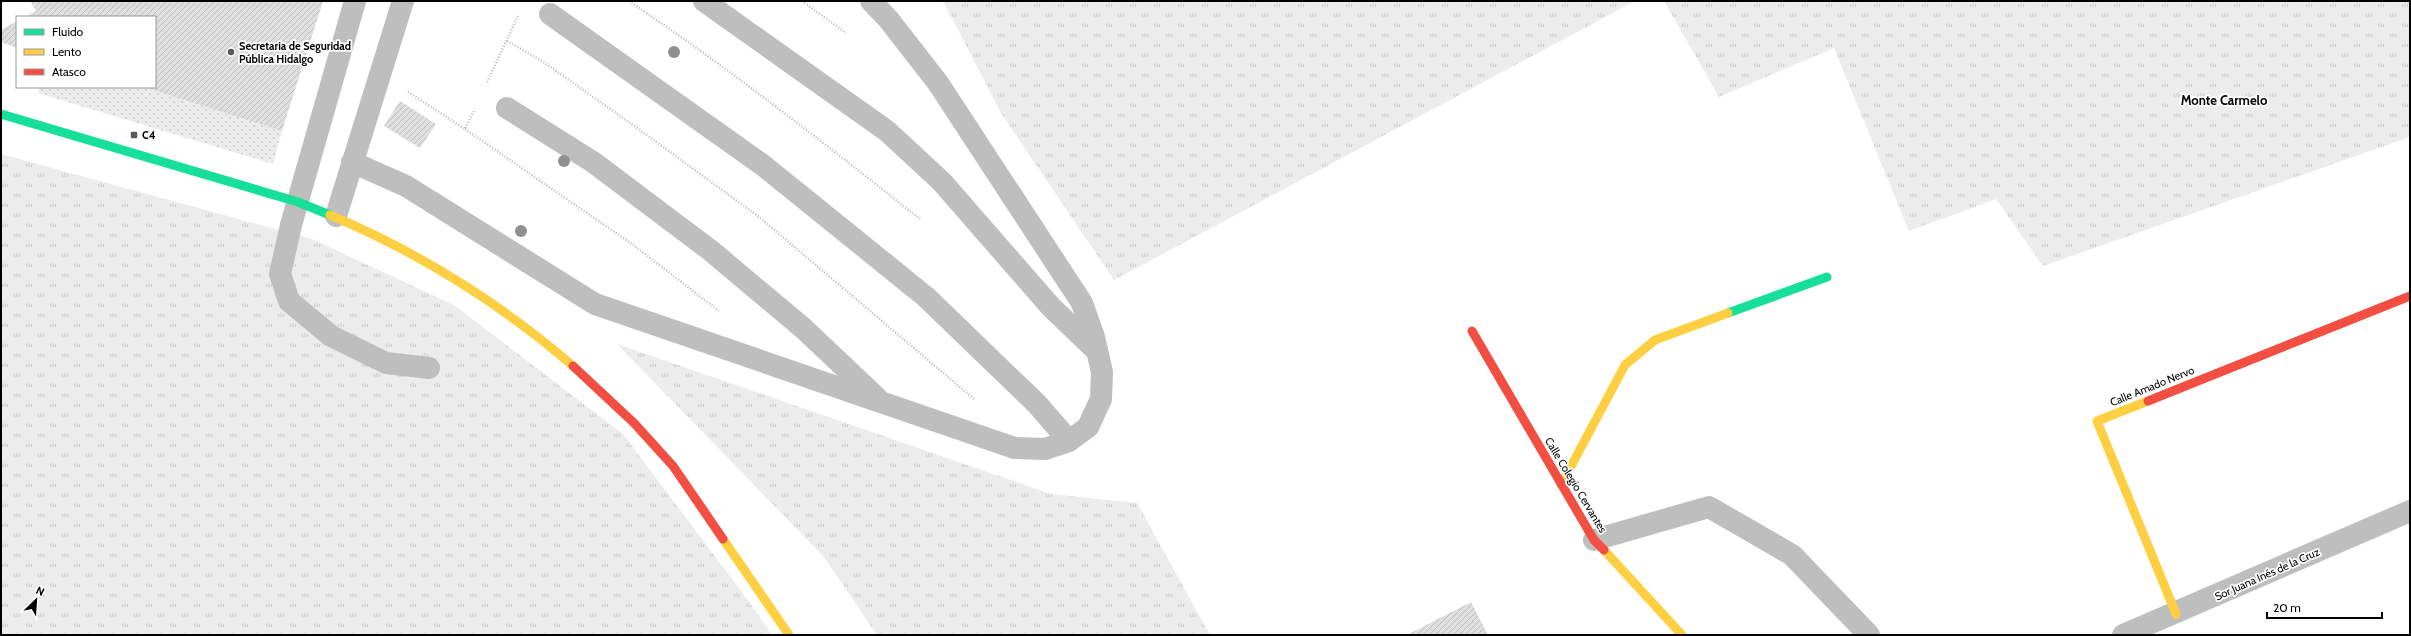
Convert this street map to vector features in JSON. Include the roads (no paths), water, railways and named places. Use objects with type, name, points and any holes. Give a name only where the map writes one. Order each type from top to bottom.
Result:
[{"type":"street","points":[[355,1],[298,202],[280,274],[289,301],[331,336],[386,363],[429,368]]},
{"type":"street","points":[[336,216],[403,1]]},
{"type":"street","points":[[704,1],[887,131],[942,182],[1051,307],[1097,350]]},
{"type":"street","points":[[352,162],[406,186],[595,304],[1015,448],[1045,449],[1069,441],[1088,427],[1101,399],[1102,372],[1097,350],[1082,303],[938,83],[889,20],[871,1]]},
{"type":"street","points":[[550,14],[764,166],[926,297],[1037,404],[1069,441]]},
{"type":"street","points":[[507,108],[593,162],[710,250],[804,328],[881,402]]},
{"type":"street","points":[[1,114],[298,202],[336,216],[442,271],[514,319],[597,385],[673,467],[789,635]]},
{"type":"street","points":[[1561,485],[1625,365],[1655,340],[1826,277]]},
{"type":"street","name":"Calle Amado Nervo","points":[[2176,614],[2097,422],[2410,296]]},
{"type":"street","name":"Calle Colegio Cervantes","points":[[1472,332],[1594,540],[1682,635]]},
{"type":"street","points":[[1594,540],[1709,507],[1792,556],[1869,635]]},
{"type":"street","name":"Sor Juana Inés de la Cruz","points":[[2123,635],[2176,614],[2410,511]]},
{"type":"place","name":"Secretaria de Seguridad Pública Hidalgo","points":[[231,52]]},
{"type":"place","name":"C4","points":[[134,135]]},
{"type":"district","name":"Monte Carmelo","points":[[2224,100]]}]
